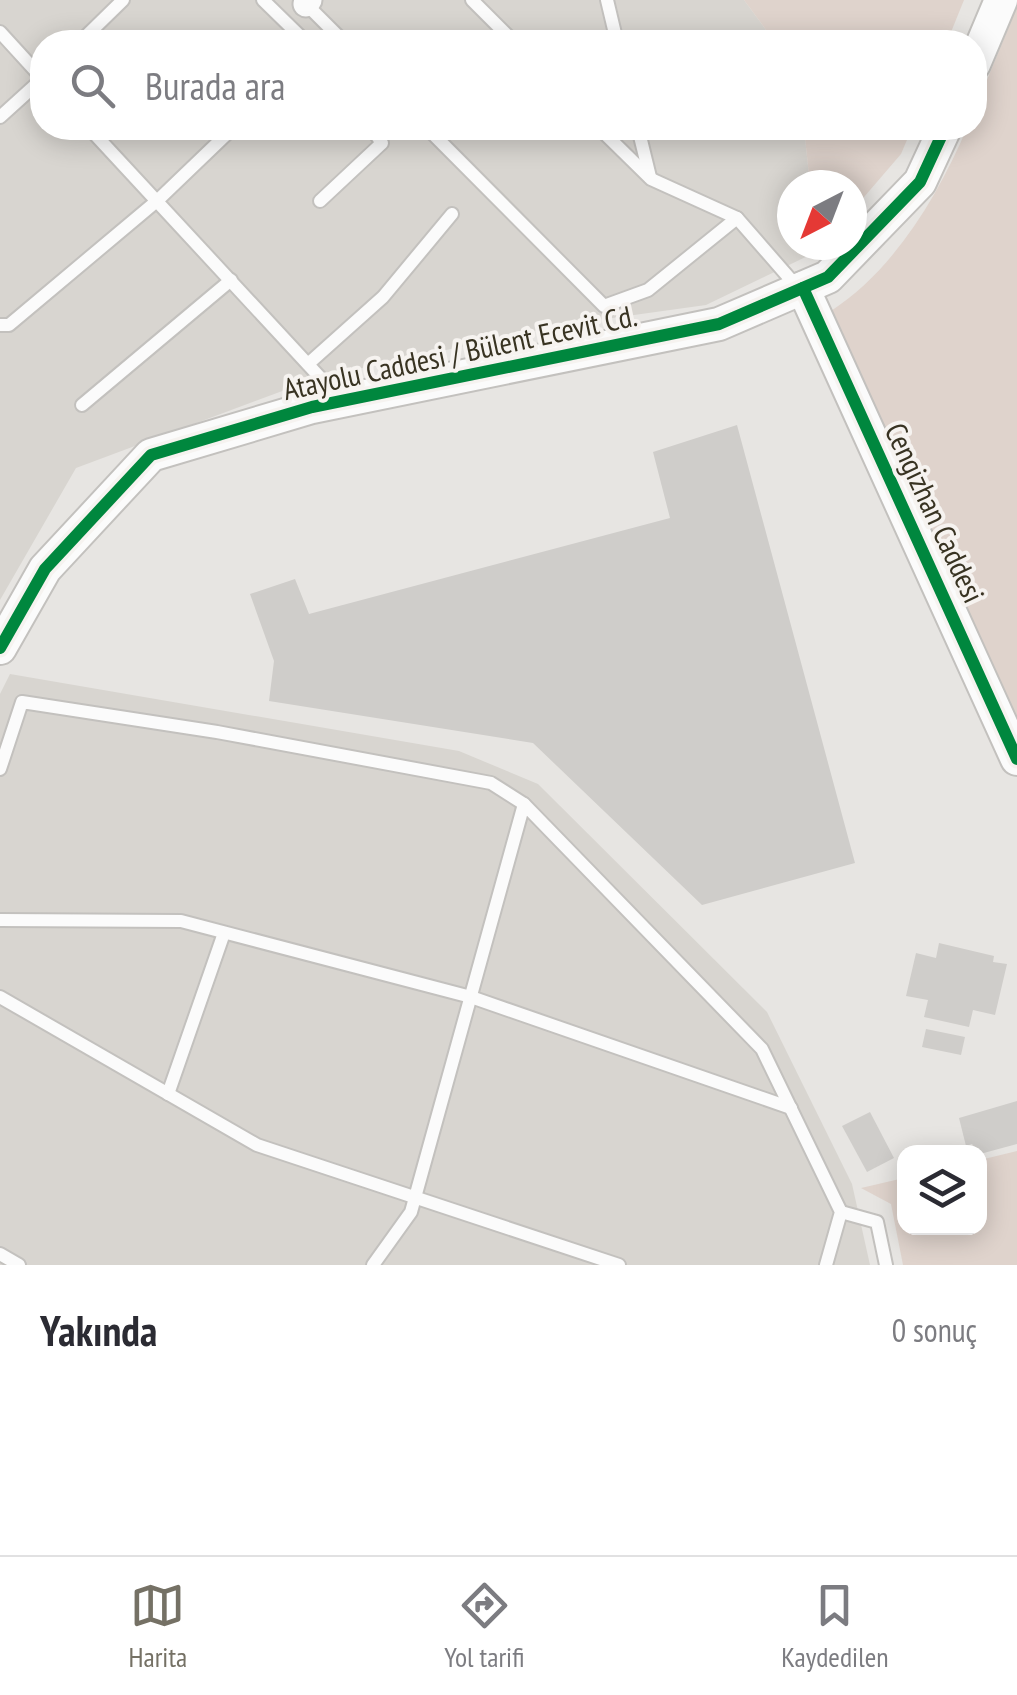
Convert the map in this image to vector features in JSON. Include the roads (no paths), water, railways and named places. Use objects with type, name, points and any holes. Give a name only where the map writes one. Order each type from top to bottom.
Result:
[{"type":"street","points":[[987,33],[1001,0]]},
{"type":"street","name":"Atayolu Caddesi / Bülent Ecevit Cd.","points":[[0,648],[45,568],[151,455],[342,401],[719,324],[828,278],[920,182],[939,140]]},
{"type":"street","name":"Cengizhan Caddesi","points":[[800,288],[1017,760]]},
{"type":"lane","points":[[93,30],[124,0]]},
{"type":"lane","points":[[264,0],[294,30]]},
{"type":"lane","points":[[472,0],[502,30]]},
{"type":"lane","points":[[606,0],[614,30]]},
{"type":"lane","points":[[306,1],[333,30]]},
{"type":"lane","points":[[0,32],[30,66]]},
{"type":"lane","points":[[0,117],[30,90]]},
{"type":"lane","points":[[100,140],[342,401]]},
{"type":"lane","points":[[0,325],[9,324],[158,200],[221,140]]},
{"type":"lane","points":[[320,201],[382,143],[380,140]]},
{"type":"lane","points":[[439,140],[604,306],[648,290],[737,218]]},
{"type":"lane","points":[[611,140],[651,179],[737,218],[800,288]]},
{"type":"lane","points":[[641,140],[651,179]]},
{"type":"lane","points":[[308,364],[382,297],[452,214]]},
{"type":"lane","points":[[82,405],[231,280]]},
{"type":"lane","points":[[0,769],[22,702],[218,732],[491,783],[524,804],[762,1049],[841,1212],[826,1265]]},
{"type":"lane","points":[[380,1261],[411,1212],[524,804]]},
{"type":"lane","points":[[0,920],[181,921],[471,997],[790,1108]]},
{"type":"lane","points":[[168,1094],[224,932]]},
{"type":"lane","points":[[0,997],[257,1145],[619,1265]]},
{"type":"lane","points":[[841,1212],[877,1222],[886,1265]]},
{"type":"lane","points":[[0,1254],[19,1265]]}]
